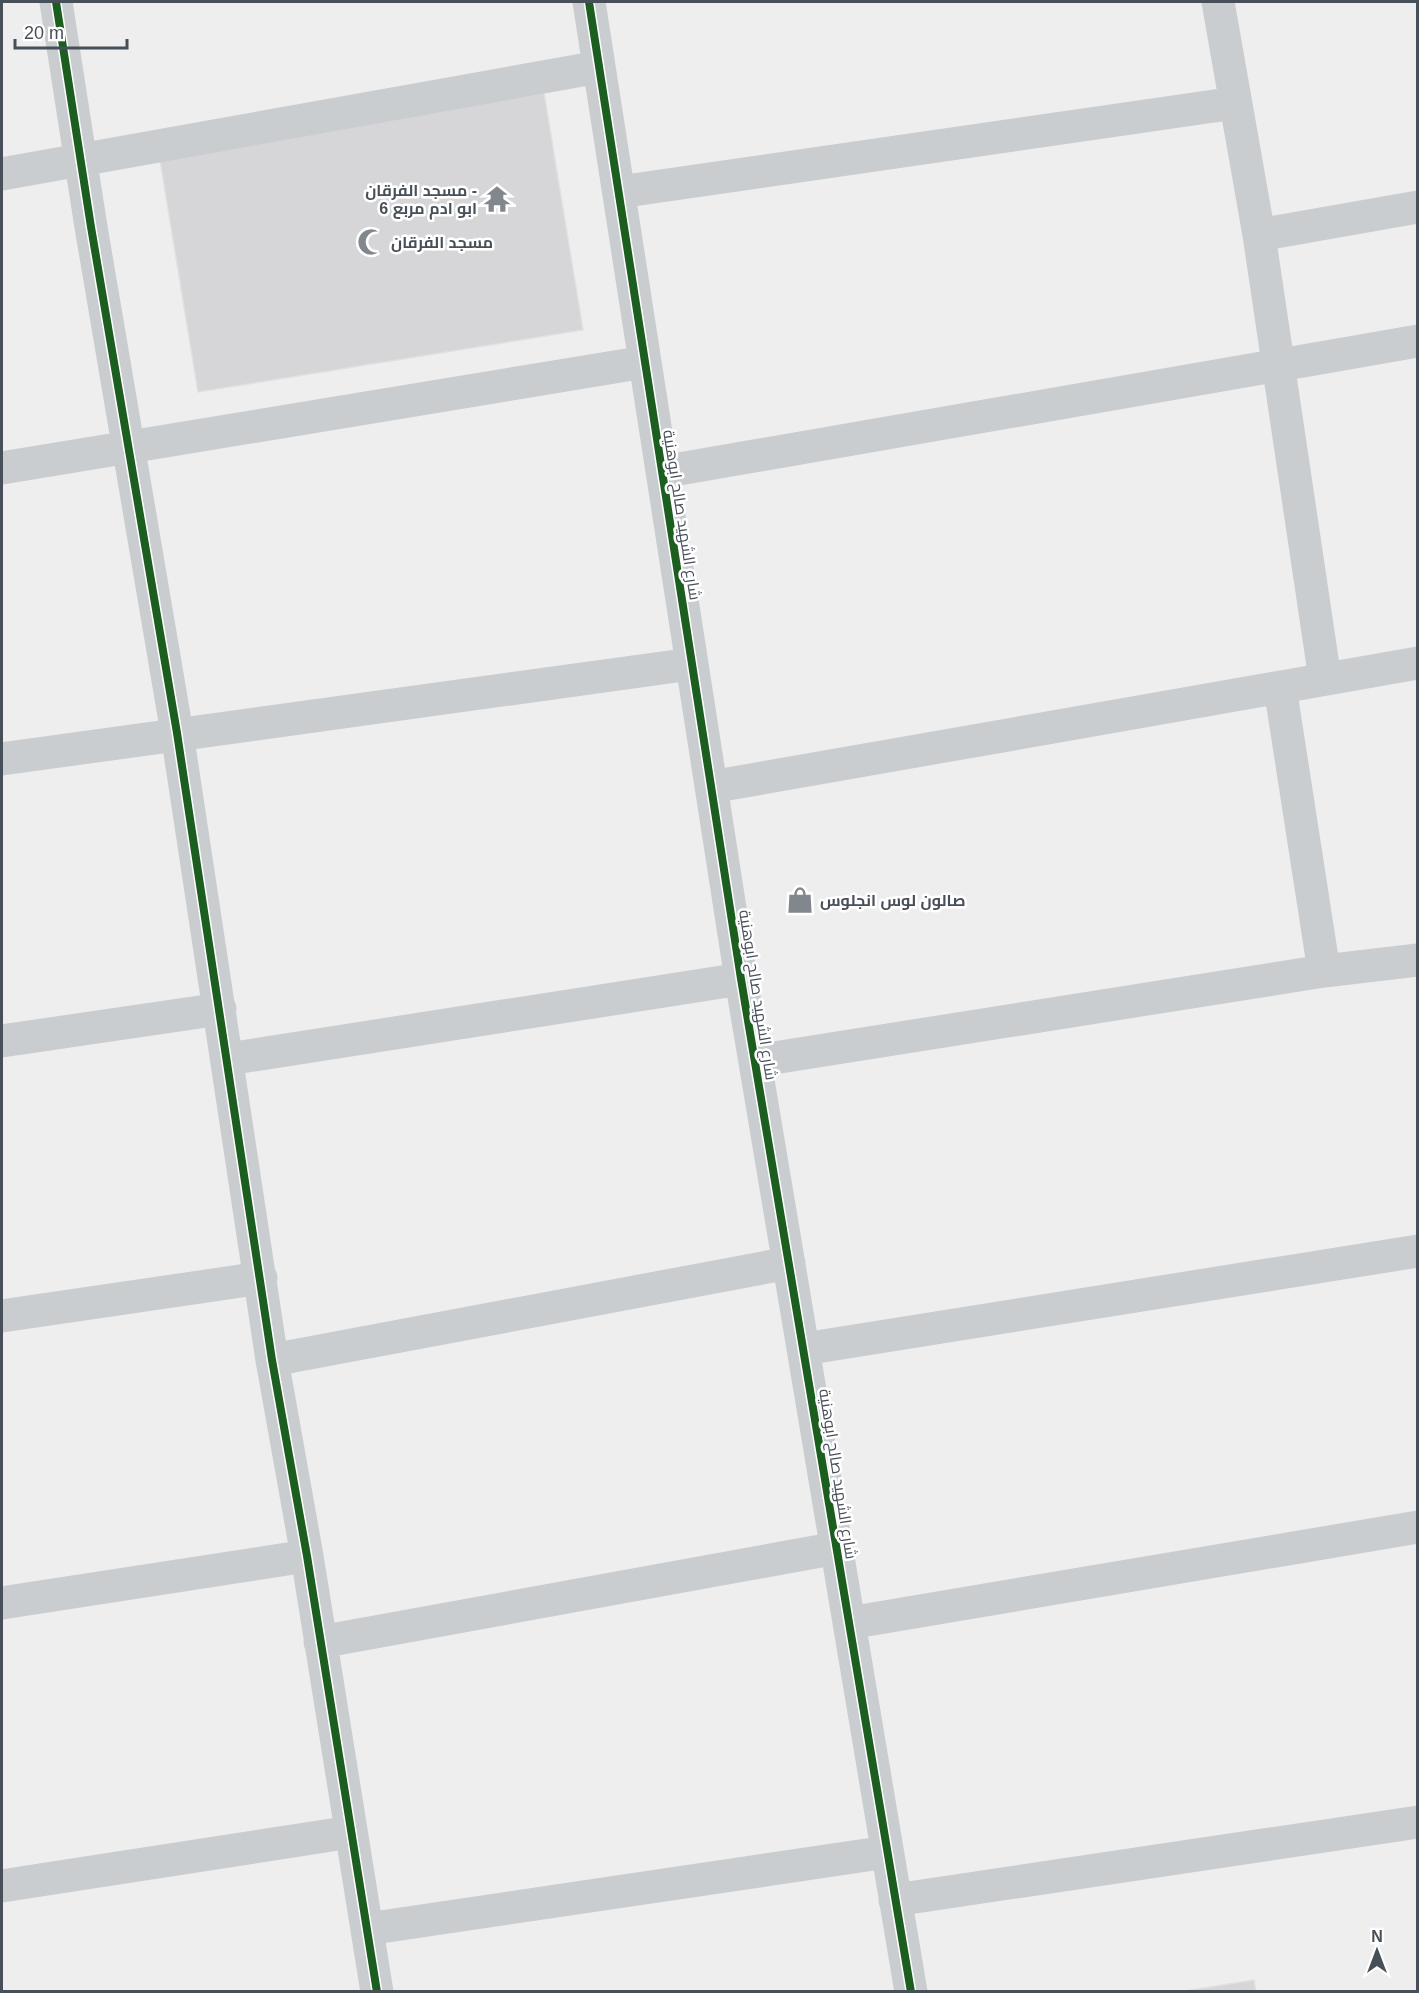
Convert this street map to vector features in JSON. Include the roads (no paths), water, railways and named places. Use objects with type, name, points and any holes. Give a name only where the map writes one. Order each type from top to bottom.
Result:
[{"type":"street","points":[[56,2],[80,160],[177,733],[272,1360],[307,1556],[377,1992]]},
{"type":"street","name":"شارع الشهيد صالح ابوهنية","points":[[589,2],[741,979],[911,1992]]},
{"type":"street","points":[[1218,2],[1259,235],[1325,679]]},
{"type":"street","points":[[2,174],[599,67]]},
{"type":"street","points":[[619,192],[1235,102]]},
{"type":"street","points":[[1259,235],[1418,207]]},
{"type":"street","points":[[662,472],[1418,341]]},
{"type":"street","points":[[2,468],[645,362]]},
{"type":"street","points":[[711,787],[1418,663]]},
{"type":"street","points":[[2,759],[177,733],[691,664]]},
{"type":"street","points":[[1280,687],[1324,971]]},
{"type":"street","points":[[755,1061],[1324,971],[1418,960]]},
{"type":"street","points":[[228,1059],[741,979]]},
{"type":"street","points":[[2,1041],[220,1009]]},
{"type":"street","points":[[804,1349],[1418,1251]]},
{"type":"street","points":[[272,1360],[789,1263]]},
{"type":"street","points":[[2,1316],[261,1278]]},
{"type":"street","points":[[849,1623],[1418,1527]]},
{"type":"street","points":[[320,1642],[837,1548]]},
{"type":"street","points":[[2,1603],[307,1556]]},
{"type":"street","points":[[895,1900],[1418,1822]]},
{"type":"street","points":[[2,1886],[351,1832]]},
{"type":"street","points":[[367,1929],[887,1852]]},
{"type":"place","name":"مسجد الفرقان - ابو ادم مربع 6","points":[[497,199]]},
{"type":"place","name":"مسجد الفرقان","points":[[371,242]]},
{"type":"place","name":"صالون لوس انجلوس","points":[[800,900]]}]
